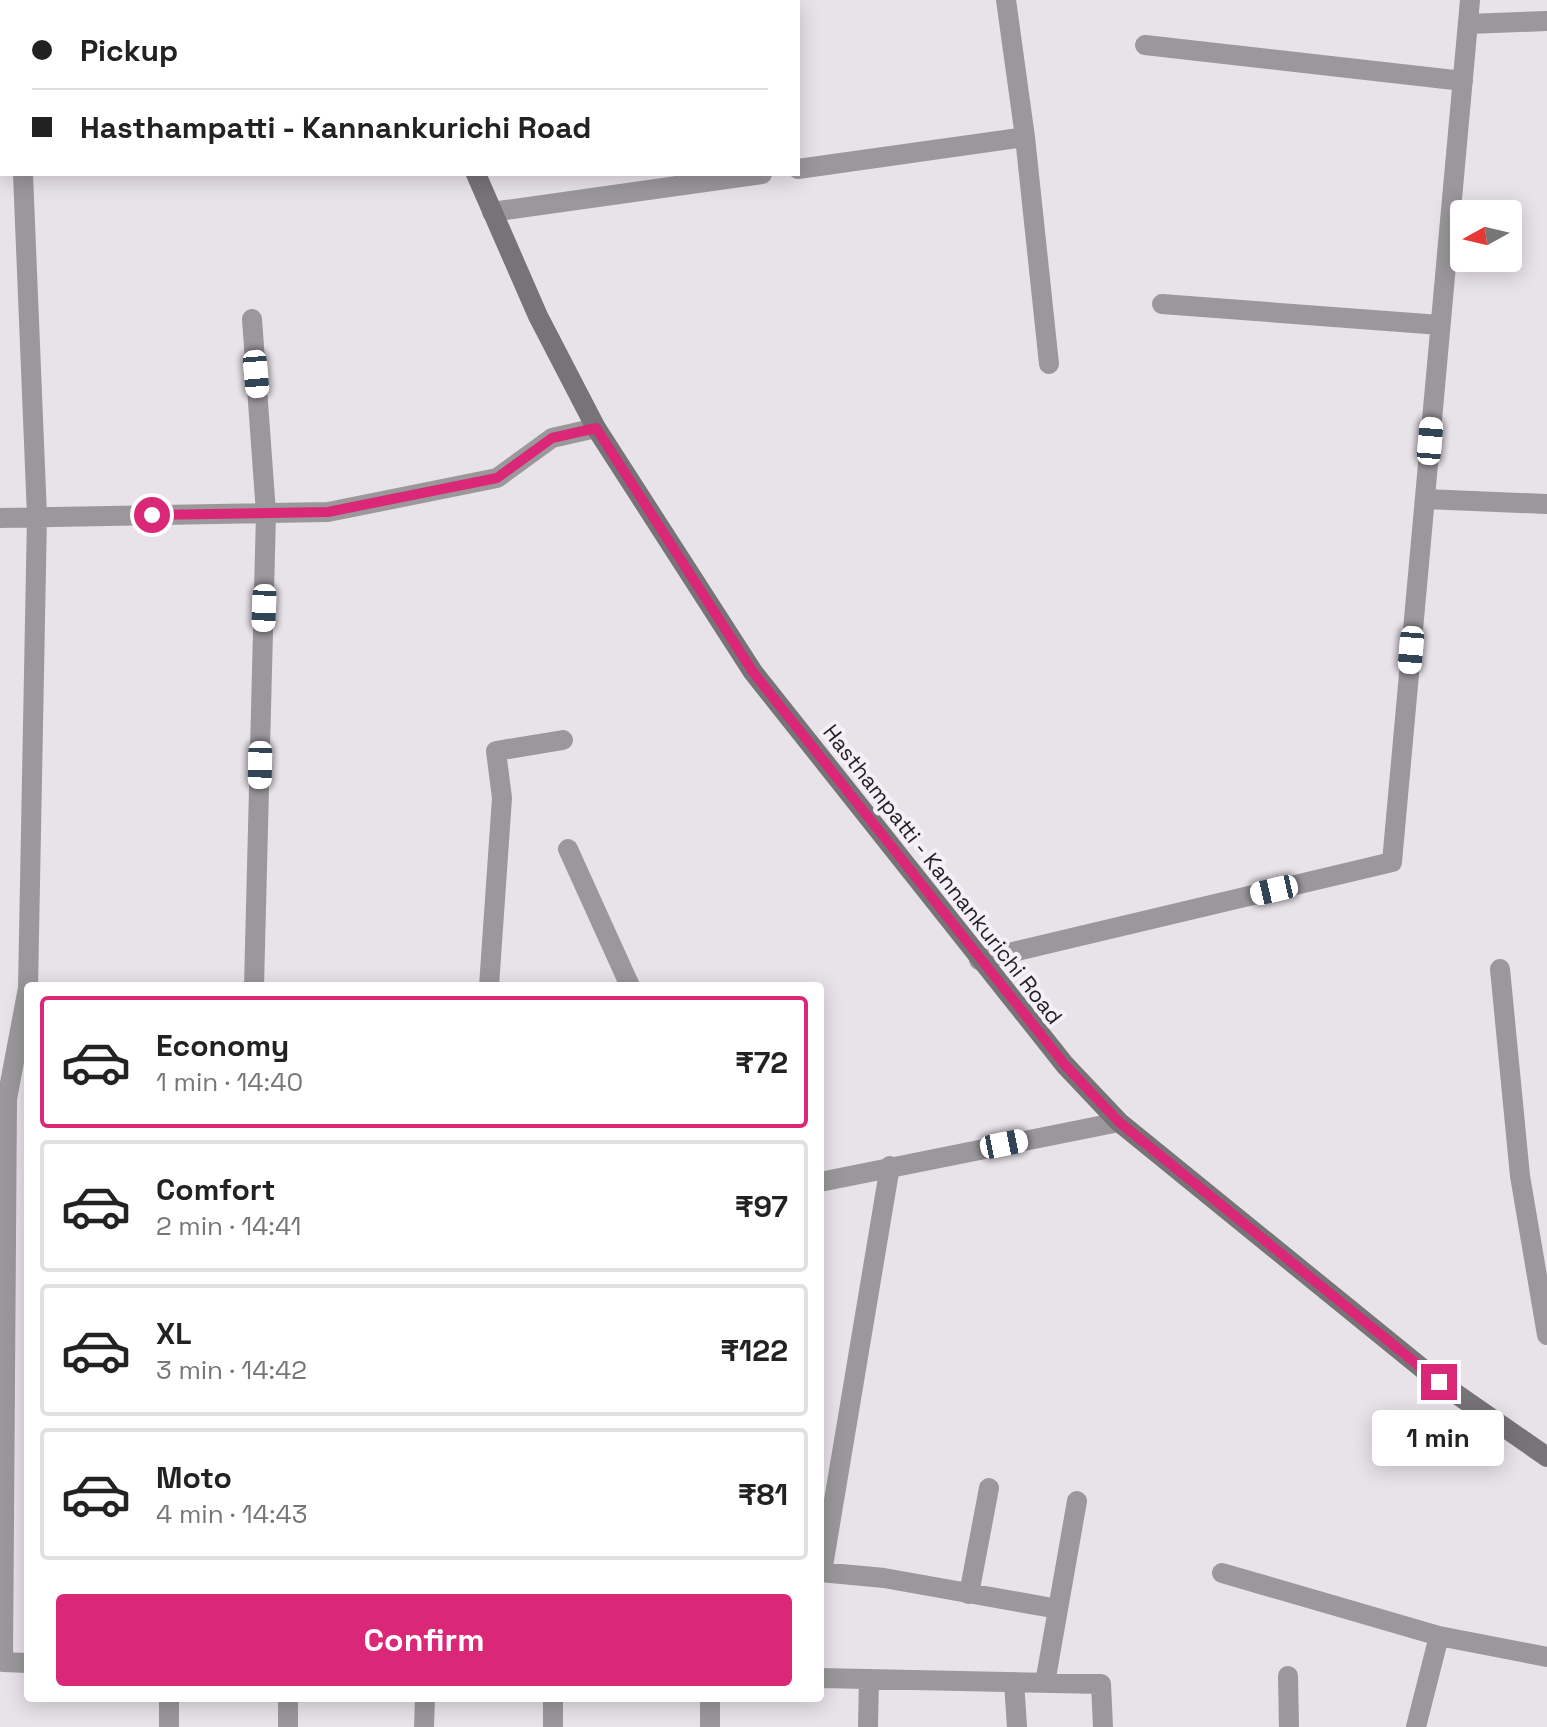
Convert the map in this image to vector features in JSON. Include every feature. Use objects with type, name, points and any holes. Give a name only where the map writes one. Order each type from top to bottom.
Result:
[{"type":"main road","name":"Hasthampatti - Kannankurichi Road","points":[[477,176],[538,316],[596,428],[753,672],[1065,1065],[1119,1122],[1439,1382],[1547,1457]]},
{"type":"street","points":[[1006,0],[1025,137],[1049,364]]},
{"type":"street","points":[[979,960],[1392,862],[1470,0]]},
{"type":"street","points":[[1468,24],[1547,21]]},
{"type":"street","points":[[1145,45],[1463,81]]},
{"type":"street","points":[[800,169],[1025,137]]},
{"type":"street","points":[[23,176],[37,516],[28,982]]},
{"type":"street","points":[[492,212],[748,176]]},
{"type":"street","points":[[1162,304],[1440,325]]},
{"type":"street","points":[[252,319],[266,513],[254,982]]},
{"type":"street","points":[[0,518],[328,512],[497,478],[552,438],[596,428]]},
{"type":"street","points":[[1425,499],[1547,504]]},
{"type":"street","points":[[489,982],[502,798],[496,751],[563,740]]},
{"type":"street","points":[[568,849],[628,982]]},
{"type":"street","points":[[1500,969],[1520,1176],[1547,1335]]},
{"type":"street","points":[[24,1009],[7,1099],[3,1193],[3,1662],[24,1663]]},
{"type":"street","points":[[824,1181],[1119,1122]]},
{"type":"street","points":[[824,1554],[890,1166]]},
{"type":"street","points":[[969,1594],[989,1488]]},
{"type":"street","points":[[1045,1683],[1077,1501]]},
{"type":"street","points":[[824,1572],[884,1578],[1058,1609]]},
{"type":"street","points":[[1222,1573],[1439,1636],[1547,1657]]},
{"type":"street","points":[[1416,1727],[1439,1636]]},
{"type":"street","points":[[1288,1676],[1289,1727]]},
{"type":"street","points":[[824,1678],[1101,1684],[1103,1727]]},
{"type":"street","points":[[868,1727],[869,1679]]},
{"type":"street","points":[[1014,1682],[1017,1727]]},
{"type":"street","points":[[169,1702],[169,1727]]},
{"type":"street","points":[[288,1702],[288,1727]]},
{"type":"street","points":[[424,1727],[425,1702]]},
{"type":"street","points":[[553,1702],[553,1727]]},
{"type":"street","points":[[710,1702],[710,1727]]},
{"type":"route","points":[[152,515],[328,512],[497,478],[552,438],[596,428],[753,672],[1065,1065],[1119,1122],[1439,1382]]}]
